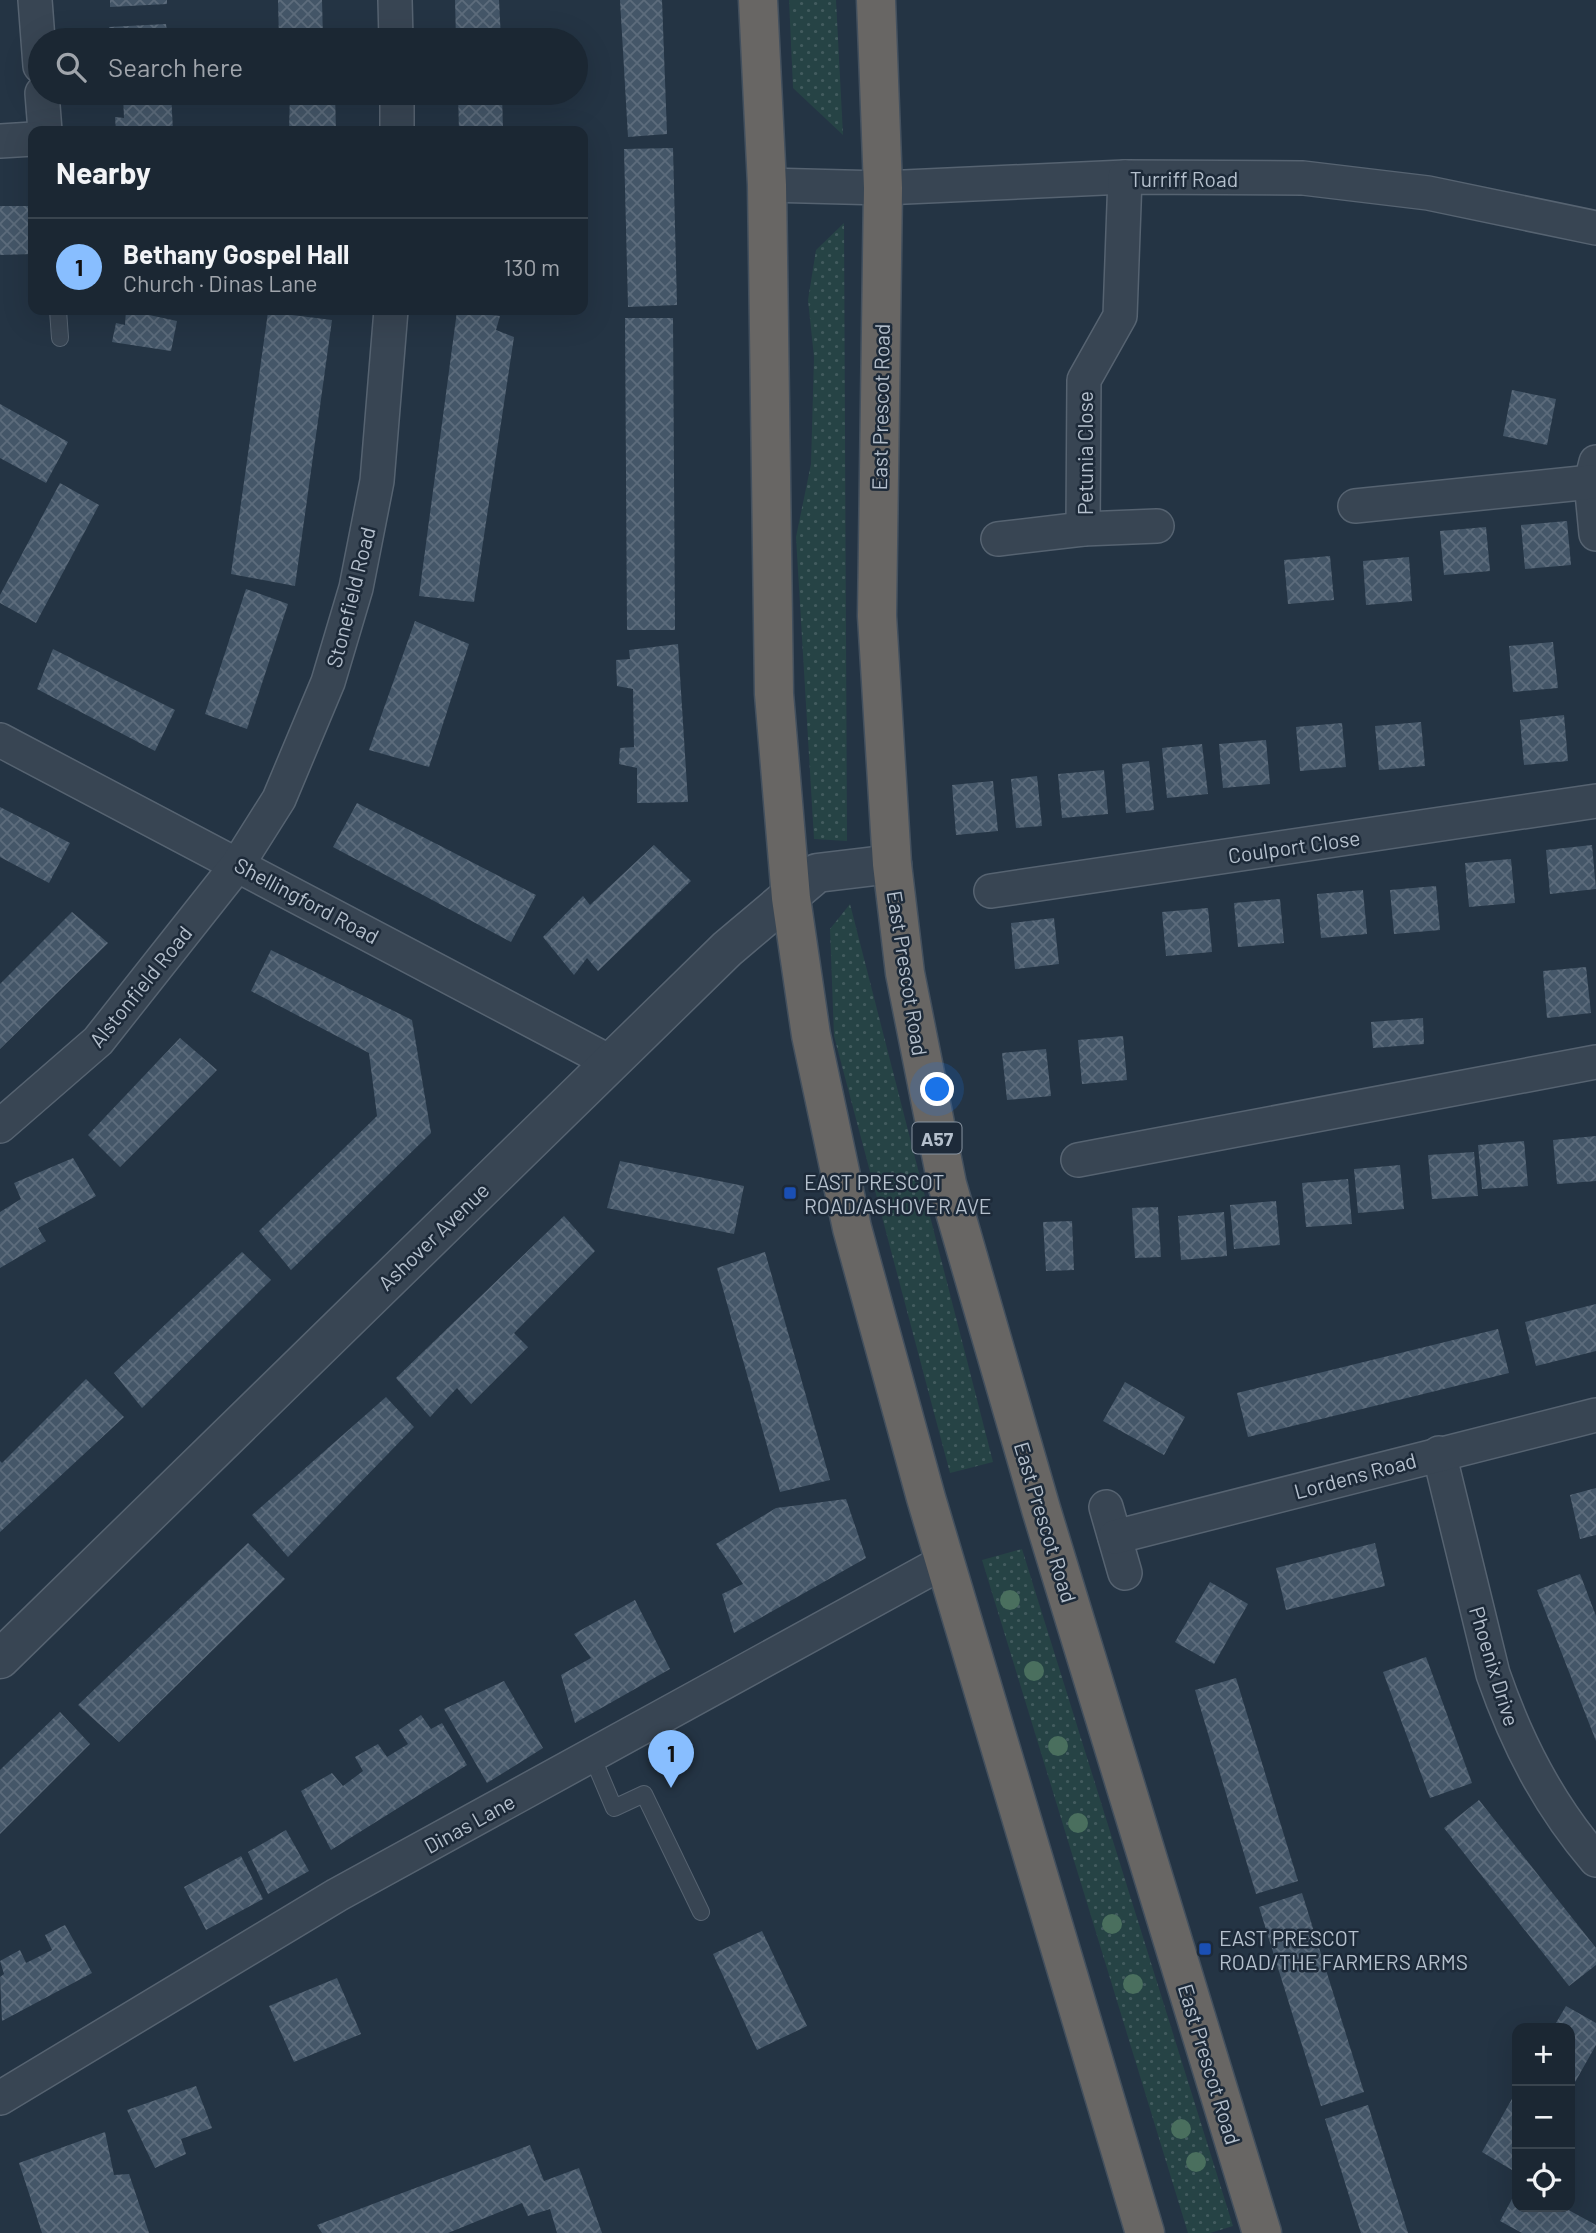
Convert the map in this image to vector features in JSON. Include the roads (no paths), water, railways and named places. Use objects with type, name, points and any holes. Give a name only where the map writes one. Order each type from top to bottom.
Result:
[{"type":"highway","points":[[758,0],[767,185],[774,694],[791,898],[811,1035],[852,1228],[945,1561],[1145,2233]]},
{"type":"highway","name":"East Prescot Road","points":[[876,0],[883,188],[877,616],[892,864],[905,974],[947,1184],[1041,1509],[1262,2233]]},
{"type":"street","points":[[35,0],[37,28]]},
{"type":"street","points":[[395,0],[396,28]]},
{"type":"street","points":[[43,105],[45,126]]},
{"type":"street","points":[[397,105],[397,126]]},
{"type":"street","points":[[0,141],[28,139]]},
{"type":"street","name":"Turriff Road","points":[[767,185],[883,188],[1125,177],[1303,178],[1428,193],[1596,228]]},
{"type":"street","name":"Petunia Close","points":[[1083,529],[1084,380],[1119,316],[1125,177]]},
{"type":"street","name":"Stonefield Road","points":[[238,864],[279,799],[296,763],[342,639],[377,481],[391,315]]},
{"type":"street","points":[[1355,506],[1594,472],[1596,534]]},
{"type":"street","points":[[998,540],[1083,529],[1157,526]]},
{"type":"street","name":"Shellingford Road","points":[[0,740],[612,1063]]},
{"type":"street","name":"Coulport Close","points":[[992,891],[1596,801]]},
{"type":"street","name":"Alstonfield Road","points":[[0,1126],[98,1041],[238,864]]},
{"type":"street","name":"Ashover Avenue","points":[[0,1659],[727,949],[791,898],[817,873],[892,864]]},
{"type":"street","points":[[1078,1160],[1596,1062]]},
{"type":"street","name":"Lordens Road","points":[[1125,1573],[1110,1522],[1439,1452],[1596,1415]]},
{"type":"street","name":"Phoenix Drive","points":[[1439,1452],[1493,1674],[1505,1709],[1541,1784],[1563,1818],[1596,1860]]},
{"type":"street","name":"Dinas Lane","points":[[0,2098],[337,1895],[945,1561]]},
{"type":"lane","points":[[58,315],[60,338]]},
{"type":"lane","points":[[592,1756],[614,1808],[644,1794],[701,1912]]},
{"type":"place","name":"EAST PRESCOT ROAD/ASHOVER AVE","points":[[790,1193]]},
{"type":"place","name":"Bethany Gospel Hall","points":[[671,1788]]},
{"type":"place","name":"EAST PRESCOT ROAD/THE FARMERS ARMS","points":[[1205,1949]]}]
